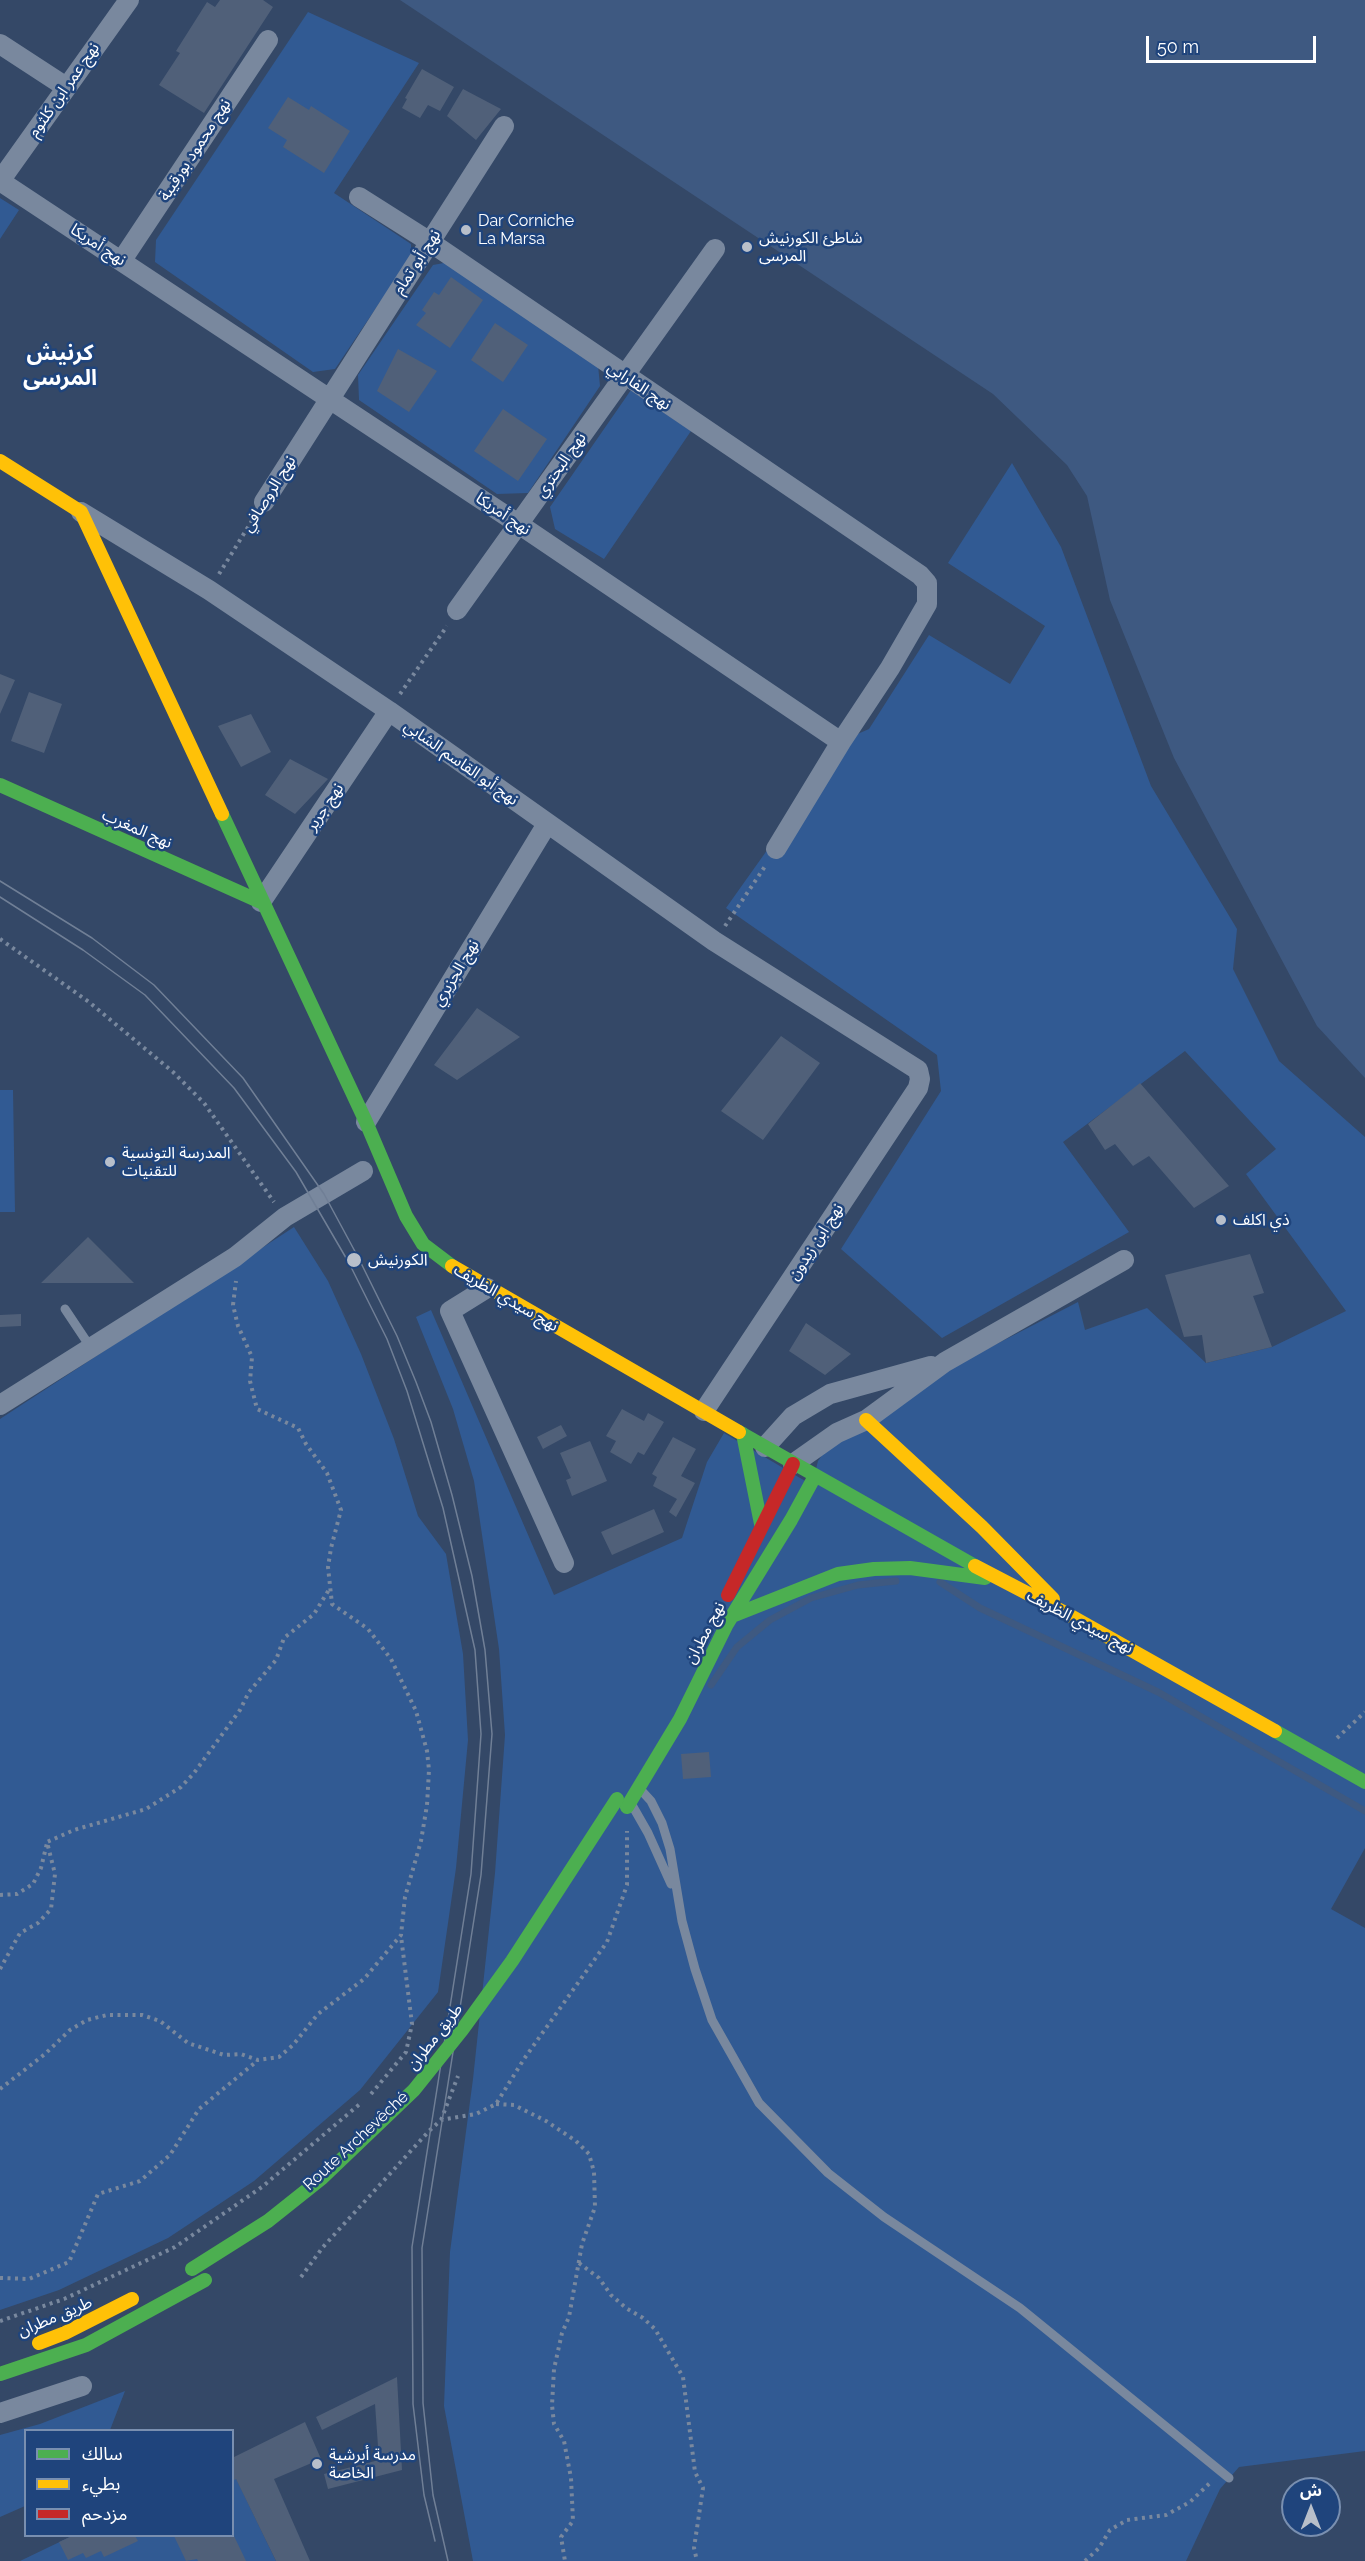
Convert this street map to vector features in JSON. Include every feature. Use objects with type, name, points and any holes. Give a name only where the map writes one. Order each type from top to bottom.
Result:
[{"type":"street","name":"نهج عمر ابن كلثوم","points":[[0,181],[129,0]]},
{"type":"street","name":"نهج محمود بورقيبة","points":[[122,260],[268,40]]},
{"type":"street","points":[[0,44],[66,87]]},
{"type":"street","name":"نهج أبو تمام","points":[[328,398],[504,126]]},
{"type":"street","name":"نهج أمريكا","points":[[0,181],[520,525],[841,742]]},
{"type":"street","name":"نهج الفارابي","points":[[359,197],[430,242],[920,575],[927,583],[927,604],[890,668],[841,742]]},
{"type":"street","name":"نهج البحتري","points":[[457,610],[520,525],[623,375],[715,249]]},
{"type":"street","name":"نهج الروصافي","points":[[264,502],[328,398]]},
{"type":"street","name":"نهج أبو القاسم الشابي","points":[[0,461],[209,590],[388,711],[714,942],[918,1070]]},
{"type":"street","name":"نهج سيدي الظريف","points":[[81,512],[261,902],[366,1122],[406,1216],[423,1244],[442,1260],[487,1288],[705,1411],[793,1464],[1000,1580],[1069,1615],[1365,1782]]},
{"type":"street","name":"نهج جرير","points":[[261,902],[388,711]]},
{"type":"street","points":[[776,849],[841,742]]},
{"type":"street","name":"نهج المغرب","points":[[0,785],[261,902]]},
{"type":"street","name":"نهج الجزيري","points":[[366,1122],[547,824]]},
{"type":"street","name":"نهج ابن زيدون","points":[[705,1411],[918,1088],[920,1079],[918,1070]]},
{"type":"street","points":[[0,1406],[235,1257],[285,1217],[363,1171]]},
{"type":"street","points":[[793,1464],[837,1433],[866,1420],[945,1362],[1124,1260]]},
{"type":"street","points":[[487,1288],[450,1311],[564,1563]]},
{"type":"street","points":[[765,1448],[793,1416],[830,1394],[945,1362]]},
{"type":"street","points":[[866,1420],[982,1527],[1069,1615]]},
{"type":"street","points":[[743,1434],[761,1524]]},
{"type":"street","name":"نهج مطران","points":[[686,1674],[793,1464]]},
{"type":"street","name":"نهج مطران","points":[[627,1794],[680,1719],[732,1616],[815,1476]]},
{"type":"street","points":[[732,1616],[838,1574],[874,1569],[910,1568],[1000,1580]]},
{"type":"street","points":[[515,1981],[588,1870],[627,1794],[646,1748]]},
{"type":"street","name":"طريق مطران","points":[[187,2272],[268,2221],[322,2178],[414,2090],[462,2030],[512,1961],[627,1794]]},
{"type":"street","points":[[264,2240],[284,2227]]},
{"type":"street","points":[[0,2374],[86,2345],[210,2277]]},
{"type":"street","name":"طريق مطران","points":[[25,2348],[65,2333],[150,2290]]},
{"type":"street","points":[[0,2413],[82,2386]]},
{"type":"lane","points":[[65,1309],[91,1348]]},
{"type":"lane","points":[[627,1794],[648,1833],[677,1897]]},
{"type":"lane","points":[[627,1794],[651,1800],[662,1823],[670,1849],[677,1897],[695,1969],[712,2020],[759,2103],[828,2173],[884,2217],[1020,2308],[1229,2478]]},
{"type":"path","name":"نهج الروصافي","points":[[209,590],[264,502]]},
{"type":"path","points":[[388,711],[457,610]]},
{"type":"path","points":[[714,942],[776,849]]},
{"type":"path","points":[[0,939],[89,1002],[173,1072],[204,1103],[285,1217]]},
{"type":"path","points":[[0,2321],[64,2299],[175,2247],[261,2187],[368,2098],[406,2052],[412,2024],[401,1935],[405,1897],[421,1841],[427,1805],[429,1770],[427,1751],[416,1712],[391,1659],[368,1629],[332,1604],[328,1567],[342,1510],[327,1473],[306,1444],[298,1428],[257,1409],[250,1381],[252,1357],[238,1326],[232,1305],[236,1286],[235,1257]]},
{"type":"path","points":[[47,1842],[74,1830],[146,1809],[181,1787],[194,1773],[240,1710],[249,1692],[276,1660],[284,1638],[314,1614],[331,1586]]},
{"type":"path","points":[[1319,1755],[1365,1712]]},
{"type":"path","points":[[301,2277],[323,2247],[441,2120],[476,2114],[496,2104],[524,2059],[607,1942],[627,1885],[627,1831]]},
{"type":"path","points":[[0,1895],[17,1894],[33,1884],[41,1869],[47,1842]]},
{"type":"path","points":[[0,1969],[20,1934],[38,1923],[51,1909],[56,1874],[47,1842]]},
{"type":"path","points":[[0,2089],[45,2054],[70,2030],[87,2020],[107,2015],[142,2015],[160,2021],[188,2043],[224,2055],[241,2054],[258,2060],[279,2057],[293,2045],[318,2014],[363,1979],[401,1935]]},
{"type":"path","points":[[0,2278],[29,2279],[69,2262],[98,2194],[140,2181],[170,2156],[199,2109],[258,2060]]},
{"type":"path","points":[[496,2104],[514,2106],[546,2121],[576,2141],[589,2154],[596,2189],[595,2207],[582,2244],[569,2317],[562,2334],[554,2369],[552,2405],[554,2424],[564,2440],[571,2478],[573,2521],[561,2537],[565,2561]]},
{"type":"path","points":[[579,2262],[599,2278],[611,2295],[655,2329],[683,2377],[695,2472],[703,2488],[694,2548],[697,2561]]},
{"type":"path","points":[[1085,2561],[1099,2548],[1110,2530],[1127,2520],[1166,2515],[1190,2502],[1220,2471]]},
{"type":"shaded area","points":[[400,0],[1365,0],[1365,1078],[1317,1026],[1174,758],[1110,600],[1087,496],[1067,465],[993,394]]},
{"type":"shaded area","points":[[308,12],[419,63],[334,193],[411,244],[411,256],[335,369],[313,372],[155,262],[156,240]]},
{"type":"shaded area","points":[[0,198],[19,210],[0,239]]},
{"type":"shaded area","points":[[449,262],[598,365],[600,386],[528,493],[497,494],[359,400],[358,375],[433,265]]},
{"type":"shaded area","points":[[631,390],[691,431],[604,559],[555,529],[550,507]]},
{"type":"shaded area","points":[[1012,463],[1061,547],[1151,786],[1237,929],[1233,969],[1279,1061],[1365,1137],[1365,1848],[1331,1909],[1365,1928],[1365,2451],[1239,2467],[1220,2489],[1186,2561],[473,2561],[444,2406],[450,2252],[473,2079],[495,1873],[505,1735],[499,1649],[474,1481],[453,1409],[416,1317],[431,1310],[554,1595],[682,1538],[707,1462],[724,1433],[812,1485],[818,1461],[831,1442],[952,1367],[1078,1302],[1085,1330],[1147,1308],[1206,1363],[1272,1347],[1346,1311],[1246,1174],[1276,1149],[1185,1051],[1063,1142],[1129,1232],[942,1338],[841,1249],[941,1091],[937,1055],[726,908],[846,739],[869,729],[929,635],[1010,684],[1045,626],[948,563]]},
{"type":"shaded area","points":[[0,1090],[13,1090],[15,1212],[0,1212]]},
{"type":"shaded area","points":[[294,1227],[328,1281],[361,1354],[394,1439],[418,1516],[446,1554],[463,1654],[468,1740],[456,1868],[438,1992],[360,2090],[254,2181],[168,2238],[59,2290],[0,2310],[0,1419]]},
{"type":"shaded area","points":[[125,2391],[110,2429],[24,2429],[24,2506],[0,2517],[0,2435],[40,2424]]},
{"type":"shaded area","points":[[234,2474],[276,2561],[20,2561],[70,2537],[234,2537]]},
{"type":"building","points":[[220,0],[263,0],[273,7],[204,113],[159,85],[180,53],[176,51],[207,2],[215,7]]},
{"type":"building","points":[[422,69],[454,87],[440,111],[428,105],[420,118],[402,108],[407,99],[405,98]]},
{"type":"building","points":[[463,89],[501,109],[476,140],[447,116]]},
{"type":"building","points":[[288,97],[309,110],[311,106],[350,131],[324,173],[283,147],[287,140],[268,128]]},
{"type":"building","points":[[451,277],[483,300],[450,348],[416,325],[426,313],[422,310],[434,292],[439,295]]},
{"type":"building","points":[[495,323],[528,345],[503,382],[471,360]]},
{"type":"building","points":[[398,349],[437,371],[409,412],[377,391]]},
{"type":"building","points":[[503,409],[547,439],[518,481],[474,451]]},
{"type":"building","points":[[0,674],[15,680],[0,714]]},
{"type":"building","points":[[29,692],[62,704],[44,753],[11,741]]},
{"type":"building","points":[[251,714],[271,752],[241,767],[218,726]]},
{"type":"building","points":[[290,759],[328,779],[295,814],[265,795]]},
{"type":"building","points":[[477,1008],[520,1037],[457,1080],[434,1065]]},
{"type":"building","points":[[781,1036],[820,1063],[763,1140],[721,1111]]},
{"type":"building","points":[[1140,1083],[1229,1186],[1194,1208],[1149,1156],[1133,1166],[1115,1144],[1105,1150],[1088,1124]]},
{"type":"building","points":[[88,1237],[134,1283],[41,1283]]},
{"type":"building","points":[[1250,1254],[1264,1293],[1253,1296],[1272,1347],[1206,1363],[1202,1335],[1184,1337],[1165,1275]]},
{"type":"building","points":[[21,1314],[21,1326],[0,1327],[0,1315]]},
{"type":"building","points":[[806,1323],[851,1354],[825,1375],[789,1351]]},
{"type":"building","points":[[622,1409],[644,1421],[648,1413],[664,1422],[644,1455],[638,1452],[631,1464],[610,1452],[616,1441],[606,1436]]},
{"type":"building","points":[[561,1425],[567,1436],[543,1449],[537,1437]]},
{"type":"building","points":[[673,1437],[696,1449],[681,1476],[695,1483],[676,1517],[669,1512],[677,1499],[653,1486],[657,1477],[652,1474]]},
{"type":"building","points":[[590,1441],[607,1481],[572,1496],[566,1480],[571,1478],[560,1453]]},
{"type":"building","points":[[654,1509],[664,1532],[612,1555],[601,1532]]},
{"type":"building","points":[[709,1752],[711,1777],[683,1779],[681,1754]]},
{"type":"building","points":[[397,2377],[402,2470],[328,2489],[324,2474],[379,2460],[375,2404],[322,2430],[316,2417]]},
{"type":"building","points":[[305,2422],[321,2459],[274,2479],[310,2561],[276,2561],[236,2479],[234,2480],[234,2457]]},
{"type":"building","points":[[234,2536],[246,2561],[198,2561],[197,2559],[186,2561],[174,2537]]},
{"type":"building","points":[[70,2537],[136,2537],[138,2541],[104,2557],[101,2551],[86,2558],[83,2553],[68,2560],[59,2542]]},
{"type":"waterway","points":[[711,1685],[737,1647],[770,1620],[811,1598],[858,1585],[896,1581]]},
{"type":"waterway","points":[[940,1582],[980,1608],[1158,1692],[1365,1811]]},
{"type":"tram line","points":[[0,881],[92,938],[154,985],[243,1078],[324,1194],[358,1257],[397,1336],[416,1382],[431,1422],[452,1495],[472,1576],[485,1650],[492,1734],[481,1875],[422,2248],[423,2403],[433,2495],[448,2561]]},
{"type":"tram line","points":[[0,897],[83,950],[145,995],[234,1088],[296,1172],[349,1263],[387,1339],[407,1391],[443,1508],[475,1650],[481,1734],[471,1874],[412,2247],[413,2404],[424,2495],[435,2541]]},
{"type":"traffic: fast","points":[[0,785],[261,902]]},
{"type":"traffic: fast","points":[[222,814],[366,1122],[406,1216],[423,1244],[452,1266]]},
{"type":"traffic: fast","points":[[739,1432],[975,1566]]},
{"type":"traffic: fast","points":[[743,1434],[761,1524]]},
{"type":"traffic: fast","points":[[627,1807],[680,1719],[727,1624],[791,1520],[815,1476]]},
{"type":"traffic: fast","points":[[732,1616],[838,1574],[874,1569],[910,1568],[985,1578]]},
{"type":"traffic: fast","points":[[1275,1731],[1365,1782]]},
{"type":"traffic: fast","points":[[192,2269],[268,2221],[322,2178],[414,2090],[462,2030],[512,1961],[617,1799]]},
{"type":"traffic: fast","points":[[0,2374],[86,2345],[205,2280]]},
{"type":"traffic: slow","points":[[0,461],[81,512],[222,814]]},
{"type":"traffic: slow","points":[[452,1266],[739,1432]]},
{"type":"traffic: slow","points":[[866,1420],[982,1527],[1053,1599]]},
{"type":"traffic: slow","points":[[975,1566],[1069,1615],[1275,1731]]},
{"type":"traffic: slow","points":[[39,2343],[65,2333],[132,2299]]},
{"type":"traffic: jam","points":[[728,1595],[793,1464]]},
{"type":"place","name":"Dar Corniche La Marsa","points":[[466,230]]},
{"type":"place","name":"شاطئ الكورنيش المرسى","points":[[747,247]]},
{"type":"place","name":"المدرسة التونسية للتقنيات","points":[[110,1162]]},
{"type":"place","name":"ذي اكلف","points":[[1221,1220]]},
{"type":"place","name":"الكورنيش","points":[[354,1260]]},
{"type":"place","name":"مدرسة أبرشية الخاصة","points":[[317,2464]]},
{"type":"district","name":"كرنيش المرسى","points":[[60,366]]}]
